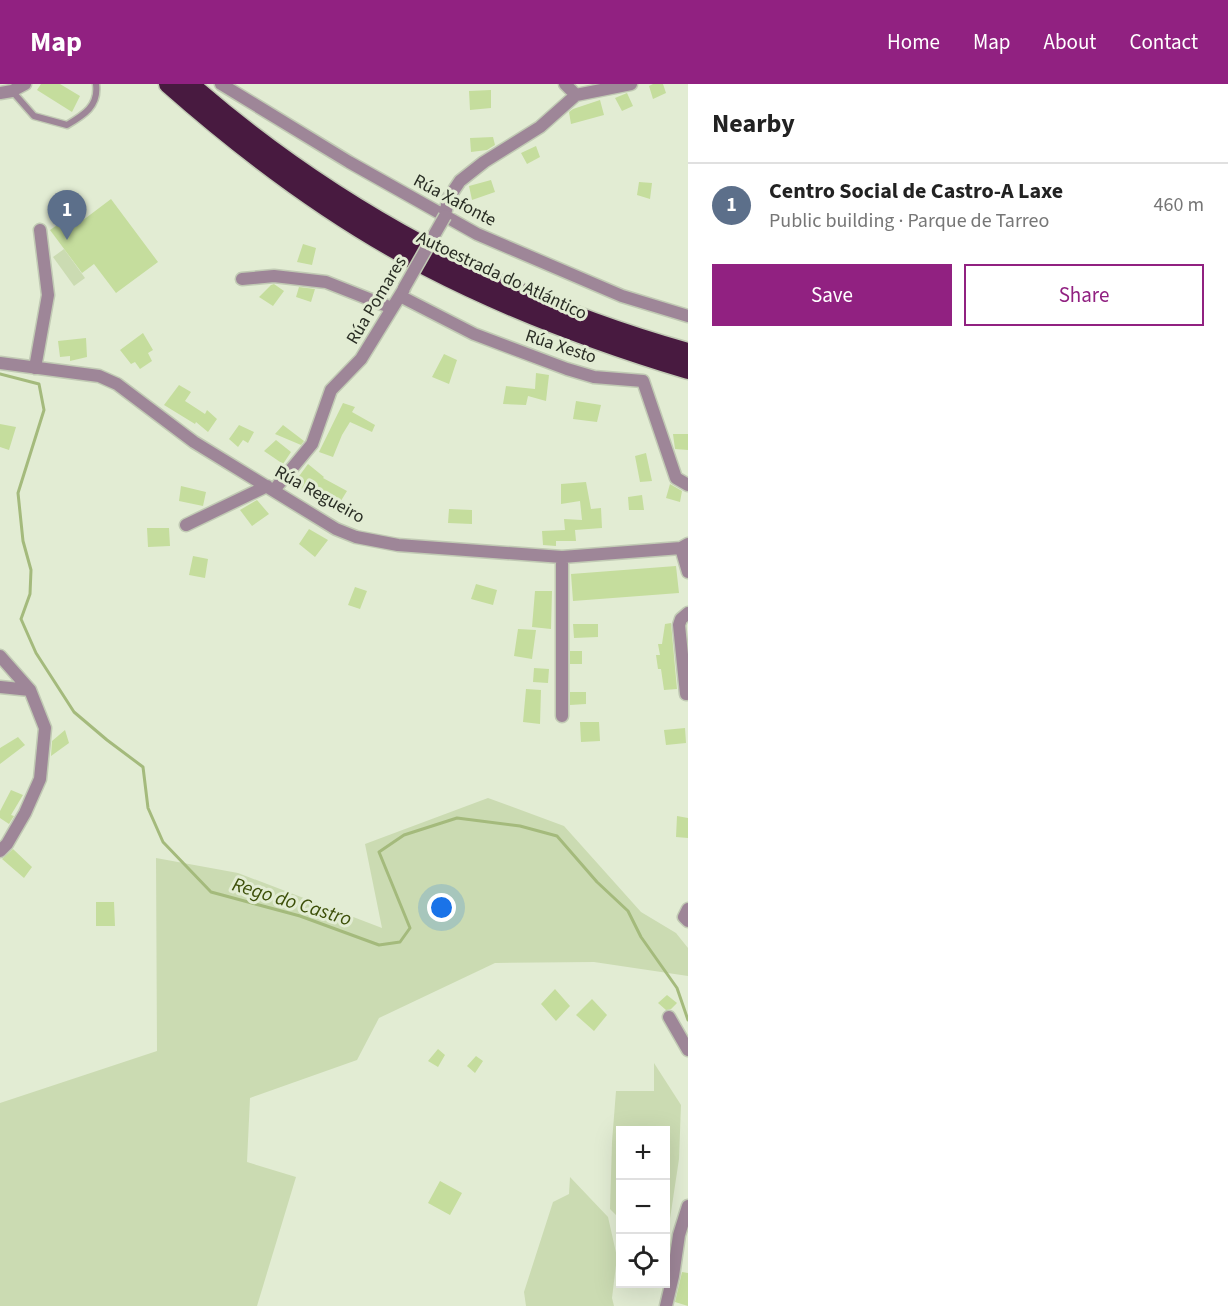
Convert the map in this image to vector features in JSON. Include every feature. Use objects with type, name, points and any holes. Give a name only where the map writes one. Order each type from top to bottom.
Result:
[{"type":"highway","name":"Autoestrada do Atlántico","points":[[168,84],[244,148],[329,209],[426,267],[519,309],[616,348],[688,370]]},
{"type":"highway","name":"Autoestrada do Atlántico","points":[[190,84],[295,167],[382,222],[473,272],[568,313],[688,352]]},
{"type":"street","points":[[6,92],[24,84]]},
{"type":"street","name":"Rúa Xafonte","points":[[221,84],[349,162],[477,234],[622,296],[688,315]]},
{"type":"street","points":[[565,84],[576,95],[630,84]]},
{"type":"street","name":"Rúa Pomares","points":[[271,488],[312,444],[331,390],[361,359],[393,308],[445,216],[448,199],[460,181],[484,162],[540,127],[576,95]]},
{"type":"street","points":[[35,368],[48,295],[40,230]]},
{"type":"street","points":[[242,279],[274,276],[326,282],[393,308]]},
{"type":"street","name":"Rúa Xesto","points":[[402,292],[474,334],[567,369],[594,377],[643,381],[676,478],[688,485]]},
{"type":"street","name":"Rúa Regueiro","points":[[0,363],[99,376],[117,384],[194,442],[336,529],[356,537],[398,545],[562,557],[685,546]]},
{"type":"street","points":[[186,525],[271,488]]},
{"type":"street","points":[[685,546],[688,572]]},
{"type":"street","points":[[562,557],[562,716]]},
{"type":"street","points":[[686,694],[679,625],[681,619],[688,613]]},
{"type":"street","points":[[0,656],[30,690],[45,728],[39,779],[25,813],[7,844],[0,851]]},
{"type":"street","points":[[0,687],[30,690]]},
{"type":"street","points":[[669,1017],[688,1050]]},
{"type":"street","points":[[666,1306],[679,1235],[688,1206]]},
{"type":"lane","points":[[6,92],[34,116],[67,125],[86,113],[98,95],[96,84]]},
{"type":"green space","points":[[64,249],[85,278],[74,286],[53,257]]},
{"type":"green space","points":[[488,798],[564,826],[641,912],[676,933],[688,948],[688,976],[594,962],[495,963],[379,1018],[357,1060],[250,1098],[247,1162],[296,1177],[257,1306],[0,1306],[0,1103],[157,1051],[156,858],[238,873],[382,928],[365,844]]},
{"type":"green space","points":[[654,1063],[681,1105],[679,1159],[670,1219],[670,1126],[616,1126],[616,1215],[610,1209],[616,1091],[654,1091]]},
{"type":"green space","points":[[570,1177],[608,1217],[616,1253],[612,1298],[614,1306],[526,1306],[524,1292],[553,1202],[569,1194]]},
{"type":"building","points":[[41,84],[60,84],[80,96],[72,112],[37,90]]},
{"type":"building","points":[[663,84],[666,93],[653,99],[649,86]]},
{"type":"building","points":[[491,90],[491,108],[470,110],[469,91]]},
{"type":"building","points":[[627,93],[633,106],[622,111],[615,98]]},
{"type":"building","points":[[600,100],[604,115],[571,124],[569,112]]},
{"type":"building","points":[[493,137],[495,145],[487,150],[471,152],[470,138]]},
{"type":"building","points":[[536,146],[540,157],[527,164],[521,153]]},
{"type":"building","points":[[491,180],[495,192],[472,200],[469,186]]},
{"type":"building","points":[[639,182],[652,183],[650,199],[637,195]]},
{"type":"building","points":[[111,199],[158,262],[116,293],[94,264],[82,273],[50,230],[63,221],[70,230]]},
{"type":"building","points":[[303,244],[316,248],[312,265],[297,262]]},
{"type":"building","points":[[274,284],[284,291],[273,306],[259,297]]},
{"type":"building","points":[[299,287],[315,289],[311,302],[296,297]]},
{"type":"building","points":[[143,333],[153,350],[148,353],[152,361],[140,369],[135,362],[131,364],[120,350]]},
{"type":"building","points":[[86,338],[87,357],[70,361],[70,356],[60,357],[58,341]]},
{"type":"building","points":[[444,354],[457,360],[449,384],[432,377]]},
{"type":"building","points":[[536,373],[549,375],[546,401],[528,396],[526,405],[503,404],[506,386],[535,389]]},
{"type":"building","points":[[179,385],[191,392],[185,401],[205,414],[207,410],[217,419],[208,432],[196,422],[195,424],[164,405]]},
{"type":"building","points":[[576,401],[601,405],[597,422],[573,419]]},
{"type":"building","points":[[343,403],[355,407],[352,412],[375,425],[372,432],[350,422],[333,457],[319,452]]},
{"type":"building","points":[[0,424],[16,427],[9,450],[0,447]]},
{"type":"building","points":[[239,425],[254,432],[248,443],[243,440],[238,447],[229,439]]},
{"type":"building","points":[[283,425],[304,441],[301,445],[275,434]]},
{"type":"building","points":[[673,434],[688,434],[688,450],[675,449]]},
{"type":"building","points":[[276,440],[291,452],[283,464],[264,451]]},
{"type":"building","points":[[646,453],[652,481],[640,482],[635,456]]},
{"type":"building","points":[[308,464],[323,478],[347,491],[334,512],[294,483]]},
{"type":"building","points":[[586,482],[591,509],[601,508],[602,528],[575,530],[576,541],[556,541],[556,546],[543,545],[542,531],[565,530],[564,519],[582,520],[580,501],[561,504],[561,484]]},
{"type":"building","points":[[670,484],[682,491],[680,502],[666,498]]},
{"type":"building","points":[[181,486],[206,492],[203,506],[179,501]]},
{"type":"building","points":[[642,495],[644,510],[629,510],[628,497]]},
{"type":"building","points":[[257,500],[269,514],[252,526],[240,510]]},
{"type":"building","points":[[449,509],[472,510],[472,524],[448,523]]},
{"type":"building","points":[[147,528],[169,528],[170,546],[148,547]]},
{"type":"building","points":[[309,529],[328,540],[315,557],[299,544]]},
{"type":"building","points":[[193,556],[208,559],[205,578],[189,575]]},
{"type":"building","points":[[676,566],[679,593],[573,601],[571,574]]},
{"type":"building","points":[[476,584],[497,590],[493,605],[471,599]]},
{"type":"building","points":[[355,587],[367,591],[360,609],[348,605]]},
{"type":"building","points":[[535,591],[552,591],[551,629],[532,627]]},
{"type":"building","points":[[671,623],[677,689],[664,690],[656,655],[660,655],[658,644],[662,644],[665,624]]},
{"type":"building","points":[[573,624],[598,624],[598,637],[574,638]]},
{"type":"building","points":[[518,629],[536,630],[532,659],[514,656]]},
{"type":"building","points":[[570,651],[582,651],[582,664],[570,664]]},
{"type":"building","points":[[534,668],[549,669],[548,683],[533,682]]},
{"type":"building","points":[[526,689],[541,690],[540,724],[523,722]]},
{"type":"building","points":[[570,692],[586,692],[586,704],[570,705]]},
{"type":"building","points":[[580,722],[599,722],[600,741],[581,742]]},
{"type":"building","points":[[685,728],[686,743],[666,745],[664,730]]},
{"type":"building","points":[[65,730],[69,743],[51,756],[52,741]]},
{"type":"building","points":[[18,737],[25,745],[0,764],[0,748]]},
{"type":"building","points":[[11,790],[23,795],[11,815],[14,816],[9,824],[0,818],[0,811]]},
{"type":"building","points":[[677,816],[688,818],[688,838],[676,837]]},
{"type":"building","points":[[13,849],[32,867],[24,878],[2,859]]},
{"type":"building","points":[[96,902],[114,902],[115,926],[96,926]]},
{"type":"building","points":[[555,989],[570,1006],[556,1021],[541,1004]]},
{"type":"building","points":[[667,995],[677,1003],[671,1009],[666,1010],[658,1003]]},
{"type":"building","points":[[592,999],[607,1015],[594,1031],[576,1015]]},
{"type":"building","points":[[438,1049],[445,1055],[438,1067],[428,1061]]},
{"type":"building","points":[[476,1056],[483,1061],[475,1073],[467,1066]]},
{"type":"building","points":[[440,1181],[462,1193],[450,1215],[428,1203]]},
{"type":"building","points":[[682,1272],[688,1273],[688,1306],[675,1302]]},
{"type":"waterway","name":"Rego do Castro","points":[[0,374],[39,384],[44,410],[18,493],[23,541],[31,570],[30,594],[21,619],[36,653],[74,712],[143,767],[148,808],[163,842],[211,892],[300,916],[379,945],[400,942],[410,928],[379,852],[404,835],[457,818],[520,826],[557,836],[597,882],[628,911],[641,937],[677,988],[688,1020]]},
{"type":"place","name":"Centro Social de Castro-A Laxe","points":[[67,240]]}]
